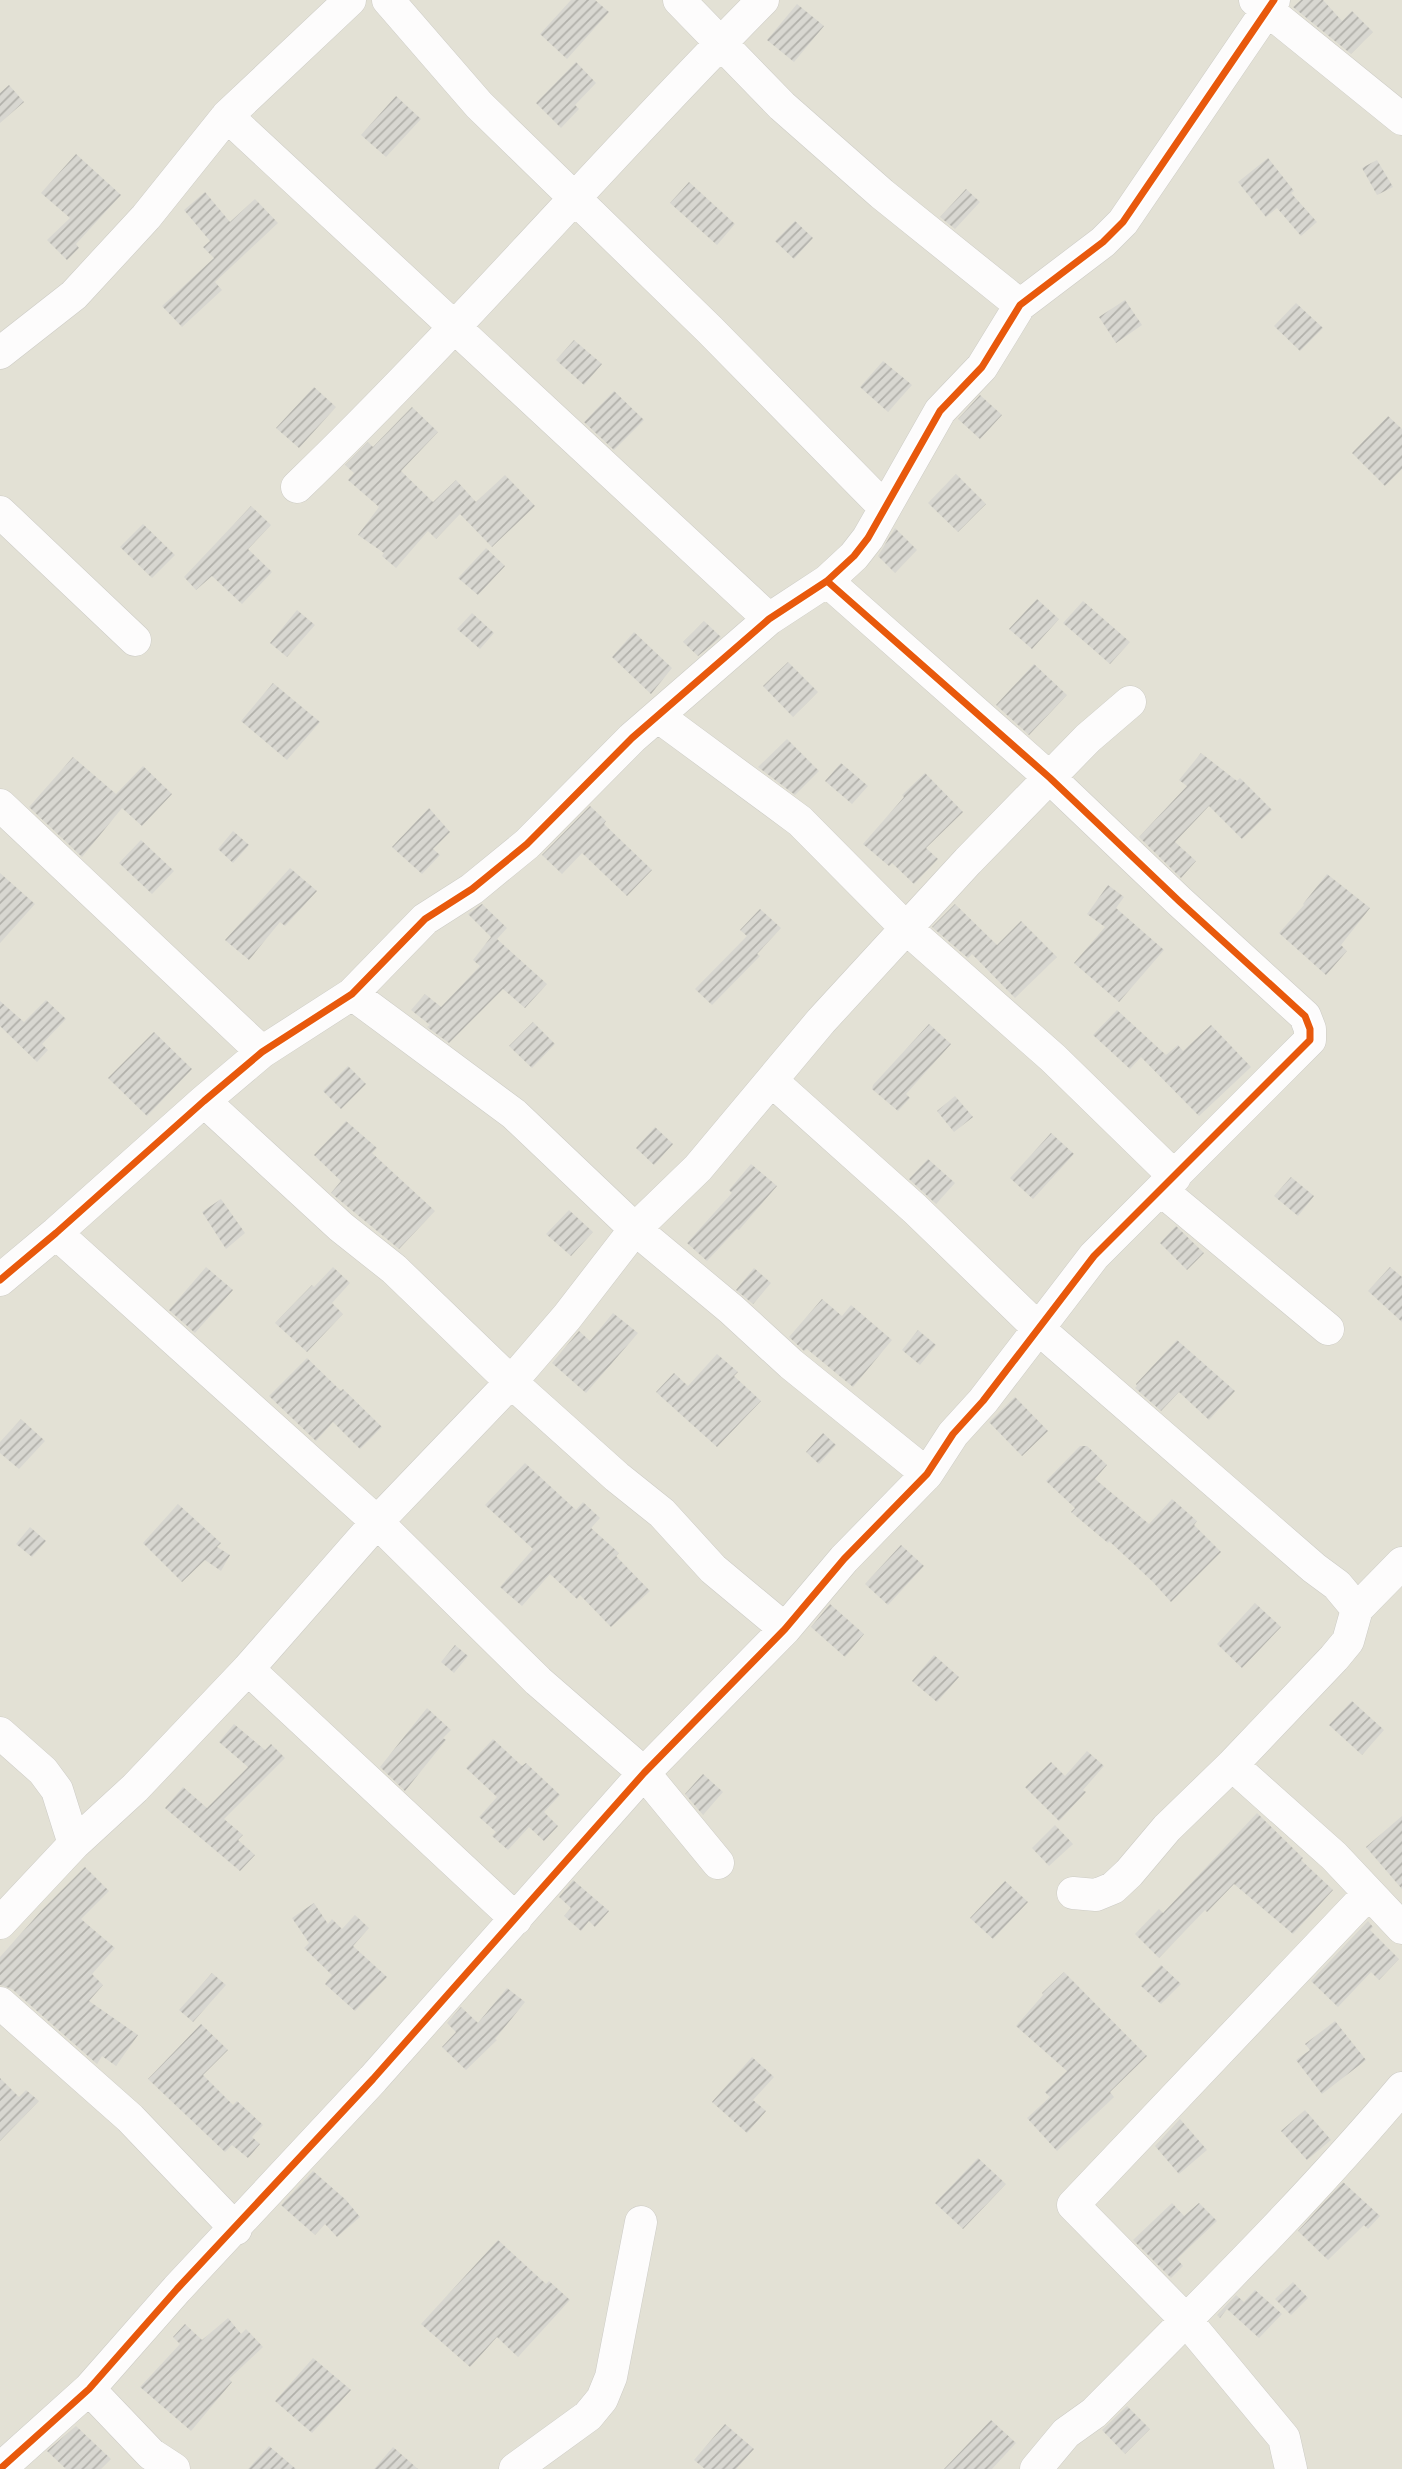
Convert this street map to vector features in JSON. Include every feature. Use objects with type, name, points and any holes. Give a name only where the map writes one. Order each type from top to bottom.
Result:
[{"type":"street","points":[[0,353],[74,295],[146,217],[227,116],[350,0]]},
{"type":"street","points":[[388,0],[479,105],[700,320],[884,508]]},
{"type":"street","points":[[679,0],[782,106],[881,194],[1020,305]]},
{"type":"street","points":[[297,487],[454,328],[638,128],[763,0]]},
{"type":"street","points":[[0,1280],[262,1052],[352,994],[425,919],[472,889],[527,844],[632,738],[769,619],[827,581],[854,556],[868,538],[940,411],[982,367],[1020,305],[1103,242],[1123,222],[1265,3],[1402,119]]},
{"type":"street","points":[[227,116],[769,619]]},
{"type":"street","points":[[0,512],[135,640]]},
{"type":"street","points":[[0,2469],[89,2389],[177,2289],[236,2229],[516,1919],[644,1773],[785,1629],[844,1559],[927,1474],[953,1434],[1040,1330],[1094,1256],[1310,1040],[1310,1029],[1305,1016],[1050,778],[827,581]]},
{"type":"street","points":[[0,1923],[74,1844],[135,1788],[248,1670],[377,1522],[511,1382],[567,1317],[635,1229],[698,1168],[821,1021],[968,861],[1088,738],[1130,702]]},
{"type":"street","points":[[659,717],[800,821],[908,929],[1053,1058],[1168,1184],[1328,1329]]},
{"type":"street","points":[[0,805],[262,1052]]},
{"type":"street","points":[[352,994],[514,1114],[635,1229],[732,1309],[791,1364],[927,1474]]},
{"type":"street","points":[[772,1081],[915,1209],[1040,1330],[1337,1585],[1357,1609]]},
{"type":"street","points":[[204,1101],[341,1227],[394,1269],[511,1382],[617,1477],[662,1513],[713,1569],[785,1629]]},
{"type":"street","points":[[56,1233],[377,1522],[538,1681],[644,1773],[718,1863]]},
{"type":"street","points":[[1073,1893],[1096,1895],[1113,1888],[1129,1873],[1167,1828],[1232,1765],[1349,1641],[1357,1609],[1402,1563]]},
{"type":"street","points":[[248,1670],[516,1919]]},
{"type":"street","points":[[0,1733],[43,1771],[57,1790],[74,1844]]},
{"type":"street","points":[[1232,1765],[1334,1856],[1402,1928]]},
{"type":"street","points":[[1291,2469],[1284,2438],[1186,2320],[1073,2205],[1369,1893]]},
{"type":"street","points":[[0,2003],[130,2118],[236,2229]]},
{"type":"street","points":[[1035,2469],[1066,2433],[1094,2413],[1329,2173],[1402,2088]]},
{"type":"street","points":[[515,2469],[588,2416],[602,2399],[611,2377],[641,2222]]},
{"type":"street","points":[[89,2389],[151,2454],[174,2469]]},
{"type":"shaded area","points":[[0,0],[1402,0],[1402,2469],[0,2469]]},
{"type":"building","points":[[571,0],[595,0],[609,12],[567,59],[540,34]]},
{"type":"building","points":[[1301,0],[1323,0],[1342,21],[1352,11],[1373,32],[1351,54],[1293,7]]},
{"type":"building","points":[[797,4],[824,26],[794,62],[767,40]]},
{"type":"building","points":[[576,62],[596,83],[575,105],[579,109],[561,128],[536,103]]},
{"type":"building","points":[[9,85],[24,102],[0,123],[0,93]]},
{"type":"building","points":[[396,96],[421,119],[386,157],[361,135]]},
{"type":"building","points":[[76,154],[121,195],[76,244],[79,248],[67,260],[47,240],[70,218],[41,193]]},
{"type":"building","points":[[1268,158],[1294,191],[1291,193],[1317,222],[1301,236],[1277,208],[1266,217],[1238,182]]},
{"type":"building","points":[[1377,160],[1393,187],[1377,195],[1362,168]]},
{"type":"building","points":[[689,182],[735,224],[717,245],[670,203]]},
{"type":"building","points":[[966,189],[980,202],[955,229],[940,217]]},
{"type":"building","points":[[205,192],[230,222],[255,199],[278,223],[215,282],[222,290],[182,327],[162,306],[214,258],[203,247],[210,241],[184,210]]},
{"type":"building","points":[[795,221],[813,238],[794,259],[775,241]]},
{"type":"building","points":[[1125,300],[1142,325],[1116,343],[1099,317]]},
{"type":"building","points":[[1296,303],[1323,328],[1300,351],[1274,326]]},
{"type":"building","points":[[574,340],[602,364],[584,385],[556,360]]},
{"type":"building","points":[[883,361],[912,385],[888,412],[860,387]]},
{"type":"building","points":[[314,387],[336,407],[299,448],[276,428]]},
{"type":"building","points":[[614,391],[644,420],[614,450],[584,422]]},
{"type":"building","points":[[980,395],[1002,415],[980,439],[958,419]]},
{"type":"building","points":[[412,407],[438,432],[401,471],[433,502],[456,480],[476,502],[505,475],[535,506],[492,547],[460,514],[436,539],[428,531],[396,568],[382,556],[384,553],[358,535],[379,507],[348,480],[354,473],[345,465],[368,442],[373,447]]},
{"type":"building","points":[[1388,416],[1402,429],[1402,469],[1385,486],[1352,453]]},
{"type":"building","points":[[956,474],[986,504],[958,532],[928,503]]},
{"type":"building","points":[[251,506],[271,525],[248,549],[272,572],[242,604],[212,576],[196,590],[184,577]]},
{"type":"building","points":[[143,524],[175,555],[152,578],[120,547]]},
{"type":"building","points":[[895,528],[917,550],[895,573],[878,556]]},
{"type":"building","points":[[486,548],[505,566],[478,595],[458,578]]},
{"type":"building","points":[[1037,599],[1059,619],[1032,649],[1009,629]]},
{"type":"building","points":[[1083,601],[1130,642],[1110,664],[1063,623]]},
{"type":"building","points":[[297,610],[315,625],[287,657],[270,643]]},
{"type":"building","points":[[472,613],[494,633],[480,649],[457,629]]},
{"type":"building","points":[[704,621],[721,637],[698,656],[683,642]]},
{"type":"building","points":[[634,632],[672,668],[651,694],[612,657]]},
{"type":"building","points":[[788,662],[818,692],[793,717],[763,686]]},
{"type":"building","points":[[1034,664],[1067,695],[1029,735],[996,705]]},
{"type":"building","points":[[273,683],[320,722],[287,760],[241,721]]},
{"type":"building","points":[[787,739],[819,771],[795,795],[758,767]]},
{"type":"building","points":[[1201,753],[1237,781],[1240,778],[1272,810],[1242,839],[1209,806],[1175,842],[1196,861],[1181,878],[1139,837],[1187,786],[1179,780]]},
{"type":"building","points":[[73,757],[116,794],[143,766],[172,794],[142,826],[122,808],[82,857],[29,807]]},
{"type":"building","points":[[841,763],[868,786],[852,804],[825,781]]},
{"type":"building","points":[[925,773],[963,812],[926,848],[938,859],[914,884],[892,863],[889,866],[863,844],[904,797],[902,795]]},
{"type":"building","points":[[590,806],[606,821],[604,824],[652,870],[627,896],[582,853],[562,874],[542,855]]},
{"type":"building","points":[[429,808],[450,832],[433,849],[440,855],[422,874],[392,847]]},
{"type":"building","points":[[233,831],[249,845],[233,863],[218,849]]},
{"type":"building","points":[[141,840],[174,871],[152,894],[119,863]]},
{"type":"building","points":[[290,868],[317,891],[285,926],[280,922],[249,960],[225,940]]},
{"type":"building","points":[[0,873],[35,904],[0,943]]},
{"type":"building","points":[[1327,874],[1370,908],[1341,945],[1347,951],[1326,975],[1279,933]]},
{"type":"building","points":[[1108,885],[1124,897],[1116,908],[1164,950],[1119,1002],[1074,963],[1105,927],[1087,914]]},
{"type":"building","points":[[482,904],[507,928],[497,939],[547,984],[525,1008],[503,989],[449,1043],[427,1027],[430,1025],[411,1010],[425,994],[441,1007],[480,966],[473,960],[491,937],[468,914]]},
{"type":"building","points":[[955,904],[997,945],[1021,921],[1057,957],[1015,998],[972,954],[968,958],[932,927]]},
{"type":"building","points":[[760,909],[781,928],[757,954],[760,956],[712,1005],[695,989],[747,936],[740,930]]},
{"type":"building","points":[[46,1000],[66,1019],[42,1044],[48,1050],[37,1062],[0,1026],[0,1001],[24,1022]]},
{"type":"building","points":[[1117,1010],[1166,1055],[1178,1045],[1183,1051],[1211,1025],[1251,1067],[1199,1116],[1141,1057],[1130,1069],[1093,1035]]},
{"type":"building","points":[[533,1022],[555,1044],[532,1068],[509,1046]]},
{"type":"building","points":[[929,1024],[951,1044],[906,1094],[910,1098],[898,1111],[872,1089],[873,1085]]},
{"type":"building","points":[[154,1032],[192,1069],[147,1116],[108,1078]]},
{"type":"building","points":[[348,1066],[366,1084],[341,1109],[323,1091]]},
{"type":"building","points":[[955,1096],[973,1117],[954,1132],[937,1111]]},
{"type":"building","points":[[346,1121],[377,1148],[372,1153],[435,1211],[399,1249],[331,1193],[341,1181],[314,1155]]},
{"type":"building","points":[[655,1127],[673,1144],[654,1165],[636,1148]]},
{"type":"building","points":[[1051,1133],[1074,1154],[1033,1199],[1010,1178]]},
{"type":"building","points":[[928,1159],[955,1183],[936,1204],[909,1179]]},
{"type":"building","points":[[751,1164],[777,1186],[739,1230],[737,1229],[707,1261],[687,1243],[732,1193],[729,1190]]},
{"type":"building","points":[[1291,1177],[1314,1196],[1298,1216],[1274,1196]]},
{"type":"building","points":[[221,1199],[245,1233],[226,1249],[202,1212]]},
{"type":"building","points":[[569,1210],[593,1232],[571,1256],[546,1234]]},
{"type":"building","points":[[1176,1226],[1204,1253],[1187,1270],[1160,1243]]},
{"type":"building","points":[[206,1267],[233,1290],[195,1333],[169,1310]]},
{"type":"building","points":[[333,1267],[350,1283],[332,1303],[343,1314],[307,1352],[275,1323]]},
{"type":"building","points":[[1390,1267],[1402,1277],[1402,1322],[1368,1291]]},
{"type":"building","points":[[754,1268],[771,1283],[753,1304],[736,1290]]},
{"type":"building","points":[[822,1299],[842,1316],[851,1305],[892,1340],[853,1387],[789,1337]]},
{"type":"building","points":[[613,1313],[638,1333],[586,1393],[552,1363],[579,1331],[590,1341]]},
{"type":"building","points":[[918,1330],[936,1345],[920,1365],[902,1350]]},
{"type":"building","points":[[1177,1340],[1235,1391],[1209,1420],[1179,1392],[1161,1411],[1135,1388]]},
{"type":"building","points":[[717,1354],[738,1372],[734,1376],[761,1401],[717,1447],[656,1392],[674,1373],[688,1386]]},
{"type":"building","points":[[307,1358],[382,1427],[360,1449],[333,1422],[316,1441],[269,1396]]},
{"type":"building","points":[[1015,1397],[1048,1431],[1022,1456],[989,1422]]},
{"type":"building","points":[[21,1419],[45,1441],[19,1469],[0,1453],[0,1442]]},
{"type":"building","points":[[823,1433],[836,1445],[819,1464],[806,1452]]},
{"type":"building","points":[[1080,1446],[1087,1446],[1107,1465],[1095,1479],[1149,1524],[1172,1499],[1197,1521],[1194,1525],[1221,1552],[1171,1602],[1109,1541],[1108,1543],[1071,1512],[1075,1508],[1046,1481]]},
{"type":"building","points":[[525,1463],[576,1510],[583,1502],[600,1518],[591,1528],[619,1553],[616,1556],[650,1591],[611,1627],[580,1595],[577,1599],[550,1574],[522,1606],[500,1587],[533,1549],[485,1505]]},
{"type":"building","points":[[178,1504],[221,1543],[217,1547],[230,1555],[221,1571],[205,1560],[182,1582],[143,1543]]},
{"type":"building","points":[[30,1527],[46,1541],[32,1557],[16,1544]]},
{"type":"building","points":[[901,1545],[924,1566],[888,1605],[865,1584]]},
{"type":"building","points":[[1255,1603],[1281,1627],[1242,1668],[1217,1644]]},
{"type":"building","points":[[830,1604],[864,1634],[845,1657],[811,1627]]},
{"type":"building","points":[[455,1645],[468,1656],[454,1673],[441,1662]]},
{"type":"building","points":[[934,1655],[959,1677],[937,1702],[912,1681]]},
{"type":"building","points":[[1352,1701],[1384,1730],[1362,1755],[1329,1725]]},
{"type":"building","points":[[427,1708],[451,1730],[405,1791],[380,1767]]},
{"type":"building","points":[[234,1724],[265,1750],[271,1744],[285,1758],[224,1819],[243,1835],[238,1840],[255,1855],[240,1871],[165,1808],[183,1787],[207,1808],[248,1767],[219,1742]]},
{"type":"building","points":[[493,1739],[522,1766],[526,1763],[560,1795],[544,1812],[558,1826],[544,1841],[529,1827],[508,1850],[492,1836],[496,1832],[479,1817],[497,1797],[466,1768]]},
{"type":"building","points":[[1087,1751],[1104,1766],[1083,1790],[1086,1792],[1059,1821],[1025,1787],[1051,1762],[1065,1776]]},
{"type":"building","points":[[703,1774],[723,1792],[703,1815],[685,1794]]},
{"type":"building","points":[[1257,1813],[1333,1890],[1293,1934],[1234,1884],[1159,1958],[1135,1934],[1159,1909],[1163,1913]]},
{"type":"building","points":[[1402,1816],[1402,1889],[1366,1847]]},
{"type":"building","points":[[1055,1825],[1073,1844],[1049,1866],[1032,1848]]},
{"type":"building","points":[[85,1867],[109,1891],[81,1919],[115,1948],[92,1974],[103,1985],[89,2001],[138,2035],[116,2066],[102,2056],[97,2064],[12,1989],[0,1985],[0,1957]]},
{"type":"building","points":[[573,1880],[609,1911],[595,1927],[589,1921],[581,1931],[564,1916],[571,1908],[559,1897]]},
{"type":"building","points":[[1005,1881],[1028,1902],[993,1939],[970,1918]]},
{"type":"building","points":[[314,1903],[328,1924],[332,1919],[342,1929],[355,1915],[369,1928],[353,1946],[387,1977],[355,2011],[325,1984],[332,1975],[304,1948],[309,1943],[292,1918]]},
{"type":"building","points":[[1368,1921],[1373,1927],[1370,1930],[1399,1959],[1379,1980],[1371,1972],[1338,2007],[1311,1981]]},
{"type":"building","points":[[1161,1965],[1181,1984],[1161,2004],[1141,1986]]},
{"type":"building","points":[[1064,1972],[1147,2056],[1110,2092],[1114,2097],[1057,2151],[1027,2118],[1050,2097],[1045,2092],[1067,2071],[1016,2026],[1042,1993]]},
{"type":"building","points":[[212,1973],[226,1985],[193,2022],[179,2010]]},
{"type":"building","points":[[507,1988],[525,2002],[495,2039],[497,2040],[466,2070],[442,2047],[456,2032],[447,2023],[461,2007],[478,2023]]},
{"type":"building","points":[[1335,2021],[1366,2060],[1322,2094],[1296,2060],[1310,2050],[1305,2044]]},
{"type":"building","points":[[201,2024],[228,2050],[203,2075],[233,2105],[237,2101],[263,2125],[252,2137],[260,2144],[248,2158],[232,2145],[225,2152],[148,2079]]},
{"type":"building","points":[[752,2057],[774,2077],[753,2100],[766,2111],[747,2133],[712,2102]]},
{"type":"building","points":[[0,2078],[19,2097],[26,2090],[39,2101],[0,2141]]},
{"type":"building","points":[[1305,2110],[1331,2140],[1307,2160],[1281,2131]]},
{"type":"building","points":[[1180,2119],[1207,2150],[1179,2174],[1155,2146]]},
{"type":"building","points":[[978,2158],[1006,2184],[963,2229],[935,2203]]},
{"type":"building","points":[[313,2171],[346,2200],[360,2217],[337,2237],[325,2224],[315,2235],[281,2205]]},
{"type":"building","points":[[1343,2182],[1380,2216],[1368,2229],[1364,2225],[1328,2260],[1298,2231]]},
{"type":"building","points":[[1172,2203],[1184,2216],[1199,2203],[1217,2221],[1177,2259],[1183,2266],[1171,2278],[1133,2240]]},
{"type":"building","points":[[498,2240],[546,2284],[549,2281],[570,2300],[518,2357],[497,2337],[470,2367],[421,2324]]},
{"type":"building","points":[[1293,2282],[1308,2298],[1291,2315],[1275,2299]]},
{"type":"building","points":[[1255,2290],[1282,2314],[1259,2338],[1227,2309],[1220,2318],[1217,2315],[1236,2295],[1244,2302]]},
{"type":"building","points":[[228,2318],[241,2334],[246,2329],[263,2347],[229,2379],[232,2382],[191,2431],[140,2387],[180,2344],[173,2337],[185,2324],[202,2340]]},
{"type":"building","points":[[313,2358],[351,2390],[312,2433],[275,2401]]},
{"type":"building","points":[[1127,2406],[1150,2429],[1125,2454],[1102,2430]]},
{"type":"building","points":[[991,2420],[1016,2443],[992,2469],[944,2469]]},
{"type":"building","points":[[725,2424],[754,2449],[736,2469],[705,2469],[694,2460]]},
{"type":"building","points":[[76,2426],[111,2459],[101,2469],[66,2469],[47,2451]]},
{"type":"building","points":[[269,2446],[296,2469],[248,2469]]},
{"type":"building","points":[[393,2447],[418,2469],[374,2469]]},
{"type":"cycle path","points":[[0,1280],[262,1052],[352,994],[425,919],[472,889],[527,844],[632,738],[769,619],[827,581],[854,556],[868,538],[940,411],[982,367],[1020,305],[1103,242],[1123,222],[1274,0]]},
{"type":"cycle path","points":[[0,2469],[89,2389],[177,2289],[373,2079],[644,1773],[785,1629],[844,1559],[927,1474],[953,1434],[983,1401],[1094,1256],[1310,1040],[1310,1029],[1305,1016],[1050,778],[827,581]]}]
